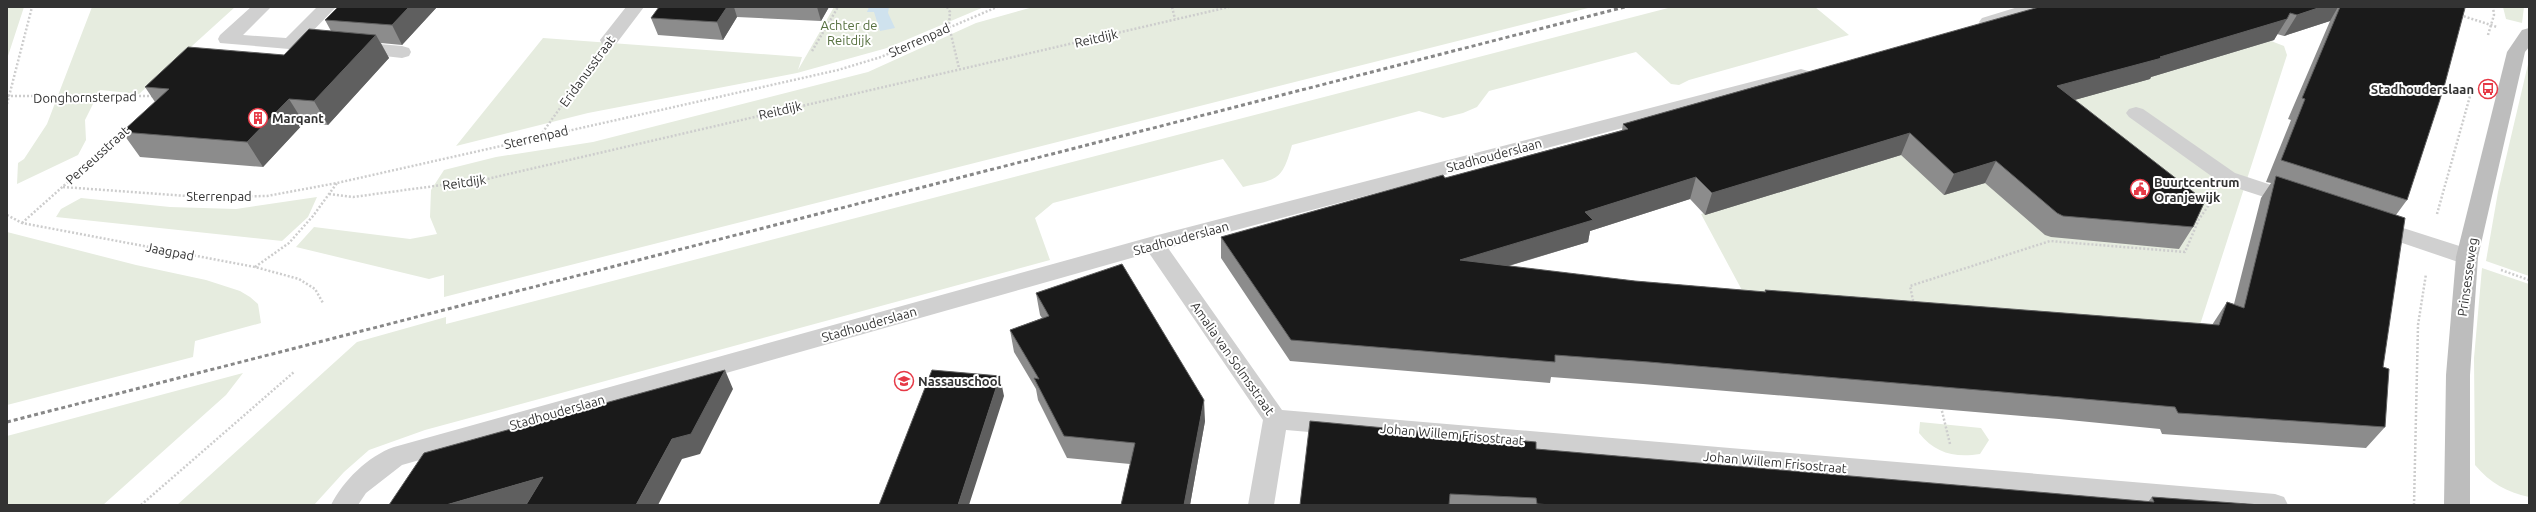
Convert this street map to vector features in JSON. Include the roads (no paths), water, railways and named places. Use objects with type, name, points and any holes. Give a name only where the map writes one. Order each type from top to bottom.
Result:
[{"type":"street","points":[[262,7],[227,39],[402,52]]},
{"type":"street","points":[[291,43],[327,7]]},
{"type":"street","name":"Eridanusstraat","points":[[609,40],[635,7]]},
{"type":"street","points":[[1968,29],[2037,7]]},
{"type":"street","name":"Prinsesseweg","points":[[2457,505],[2458,375],[2467,257],[2516,52],[2529,34]]},
{"type":"street","name":"Stadhouderslaan","points":[[344,505],[357,486],[394,457],[1154,244],[1822,69]]},
{"type":"street","points":[[2136,113],[2228,178],[2310,205]]},
{"type":"street","points":[[2355,220],[2467,257]]},
{"type":"street","name":"Amalia van Solmsstraat","points":[[1154,244],[1275,418],[1260,505]]},
{"type":"street","name":"Johan Willem Frisostraat","points":[[1275,418],[2275,505]]},
{"type":"water","points":[[869,7],[889,7],[888,13],[895,28],[880,31],[874,12],[867,12]]},
{"type":"railway","points":[[7,422],[1625,7]]},
{"type":"place","name":"Stadhouderslaan","points":[[2488,89]]},
{"type":"place","name":"Marqant","points":[[258,118]]},
{"type":"place","name":"Buurtcentrum Oranjewijk","points":[[2140,189]]},
{"type":"place","name":"Nassauschool","points":[[904,381]]},
{"type":"park label","name":"Achter de Reitdijk","points":[[849,32]]}]
